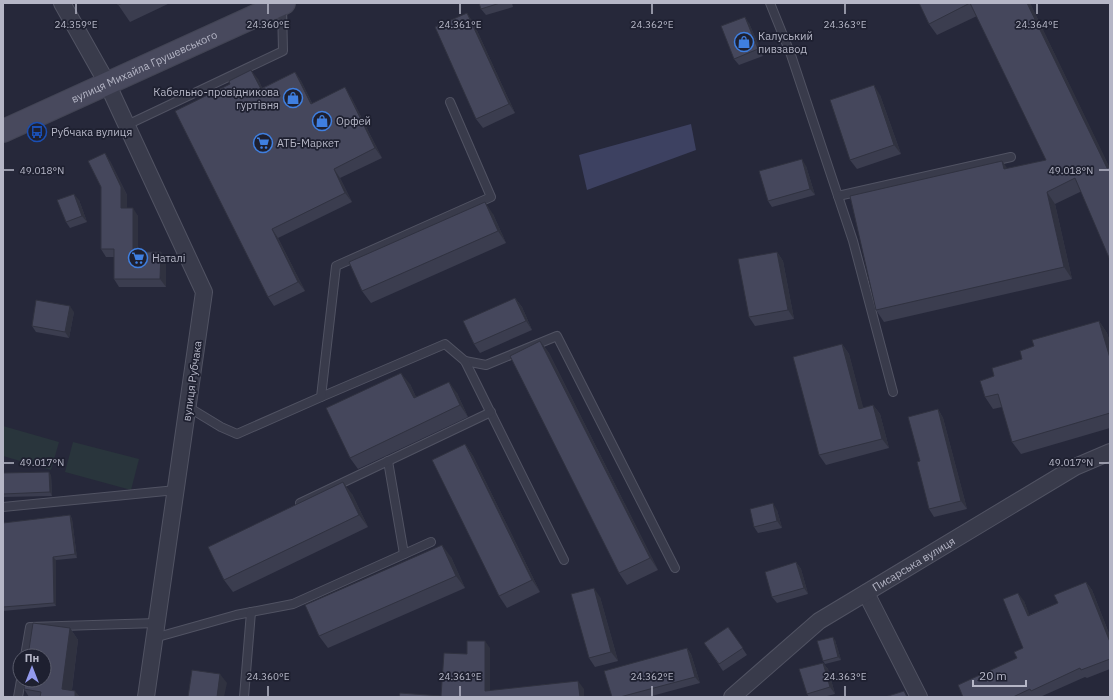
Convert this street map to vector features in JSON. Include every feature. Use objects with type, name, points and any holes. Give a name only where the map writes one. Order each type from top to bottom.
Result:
[{"type":"main road","name":"вулиця Михайла Грушевського","points":[[3,131],[283,3]]},
{"type":"street","name":"вулиця Рубчака","points":[[62,3],[107,83],[204,292],[146,697]]},
{"type":"street","name":"Писарська вулиця","points":[[732,697],[819,621],[1075,467],[1110,452]]},
{"type":"street","points":[[866,593],[919,697]]},
{"type":"lane","points":[[127,125],[283,51],[283,3]]},
{"type":"lane","points":[[770,3],[791,55],[853,241],[893,392]]},
{"type":"lane","points":[[321,397],[336,266],[491,197],[450,102]]},
{"type":"lane","points":[[838,196],[1011,157]]},
{"type":"lane","points":[[465,361],[486,365],[557,336],[675,568]]},
{"type":"lane","points":[[188,407],[221,428],[237,434],[445,344],[465,361],[564,560]]},
{"type":"lane","points":[[300,503],[491,412]]},
{"type":"lane","points":[[388,461],[404,554]]},
{"type":"lane","points":[[3,506],[176,490]]},
{"type":"lane","points":[[26,648],[30,628],[156,631],[293,604],[431,542]]},
{"type":"lane","points":[[244,697],[251,612]]},
{"type":"shaded area","points":[[3,426],[59,442],[51,470],[3,456]]},
{"type":"shaded area","points":[[73,442],[139,459],[131,490],[65,472]]},
{"type":"water","points":[[691,124],[696,150],[587,190],[579,155]]},
{"type":"building","points":[[479,3],[500,3],[481,9]]},
{"type":"building","points":[[919,3],[970,3],[929,24]]},
{"type":"building","points":[[970,3],[1027,3],[1107,168],[1110,167],[1110,260],[1075,178],[1047,192],[1064,267],[876,310],[850,196],[1002,161],[1004,169],[1046,160]]},
{"type":"building","points":[[467,13],[509,104],[476,119],[435,27]]},
{"type":"building","points":[[745,17],[758,49],[734,59],[721,26]]},
{"type":"building","name":"АТБ-Маркет","points":[[251,70],[261,89],[295,72],[311,104],[345,87],[375,148],[334,169],[345,193],[272,229],[298,282],[268,297],[175,111],[230,84],[229,81]]},
{"type":"building","points":[[874,85],[894,145],[850,160],[830,100]]},
{"type":"building","points":[[105,153],[121,187],[121,208],[133,208],[133,252],[161,252],[160,279],[114,279],[114,249],[101,249],[101,187],[88,161]]},
{"type":"building","points":[[802,159],[810,189],[768,201],[759,171]]},
{"type":"building","points":[[74,194],[82,216],[66,222],[57,200]]},
{"type":"building","points":[[485,202],[498,231],[362,291],[349,262]]},
{"type":"building","points":[[777,252],[788,310],[749,317],[738,259]]},
{"type":"building","points":[[515,298],[526,321],[474,344],[463,321]]},
{"type":"building","points":[[36,300],[70,306],[65,332],[32,326]]},
{"type":"building","points":[[1099,321],[1110,358],[1110,413],[1012,442],[998,394],[985,397],[980,381],[994,376],[992,368],[1022,359],[1020,351],[1034,346],[1032,340]]},
{"type":"building","points":[[540,341],[650,558],[619,573],[510,356]]},
{"type":"building","points":[[842,344],[859,409],[873,405],[882,439],[819,455],[793,357]]},
{"type":"building","points":[[401,373],[414,398],[449,382],[460,405],[350,458],[326,408]]},
{"type":"building","points":[[938,409],[961,501],[929,509],[917,462],[920,461],[908,417]]},
{"type":"building","points":[[465,444],[532,580],[499,596],[432,460]]},
{"type":"building","points":[[49,472],[50,492],[3,494],[3,473]]},
{"type":"building","points":[[343,482],[359,515],[224,580],[208,547]]},
{"type":"building","points":[[773,503],[777,521],[754,527],[750,509]]},
{"type":"building","points":[[70,515],[75,554],[53,557],[54,603],[3,607],[3,523]]},
{"type":"building","points":[[442,545],[456,576],[319,636],[305,605]]},
{"type":"building","points":[[796,562],[804,588],[772,597],[765,572]]},
{"type":"building","points":[[1086,582],[1110,642],[1110,659],[1081,670],[1080,668],[1031,691],[1030,689],[1013,697],[963,697],[958,685],[1017,658],[1014,652],[1023,648],[1003,599],[1018,593],[1028,616],[1058,603],[1054,595]]},
{"type":"building","points":[[594,588],[611,652],[589,658],[571,594]]},
{"type":"building","points":[[33,623],[70,628],[62,689],[75,691],[75,697],[40,697],[41,692],[24,689],[52,688],[52,648],[29,648]]},
{"type":"building","points":[[728,627],[743,648],[719,664],[704,643]]},
{"type":"building","points":[[833,637],[838,657],[823,661],[817,641]]},
{"type":"building","points":[[467,641],[485,641],[485,691],[578,681],[580,697],[399,697],[400,693],[441,696],[444,653],[467,654]]},
{"type":"building","points":[[687,648],[695,677],[620,697],[612,697],[604,671]]},
{"type":"building","points":[[823,663],[830,687],[807,694],[799,669]]},
{"type":"building","points":[[192,670],[220,674],[217,697],[188,697]]},
{"type":"building","points":[[904,691],[907,697],[885,697]]},
{"type":"place","name":"Калуський пивзавод","points":[[744,42]]},
{"type":"place","name":"Кабельно-провідникова гуртівня","points":[[293,98]]},
{"type":"place","name":"Орфей","points":[[322,121]]},
{"type":"place","name":"Рубчака вулиця","points":[[37,132]]},
{"type":"place","name":"АТБ-Маркет","points":[[263,143]]},
{"type":"place","name":"Наталі","points":[[138,258]]}]
